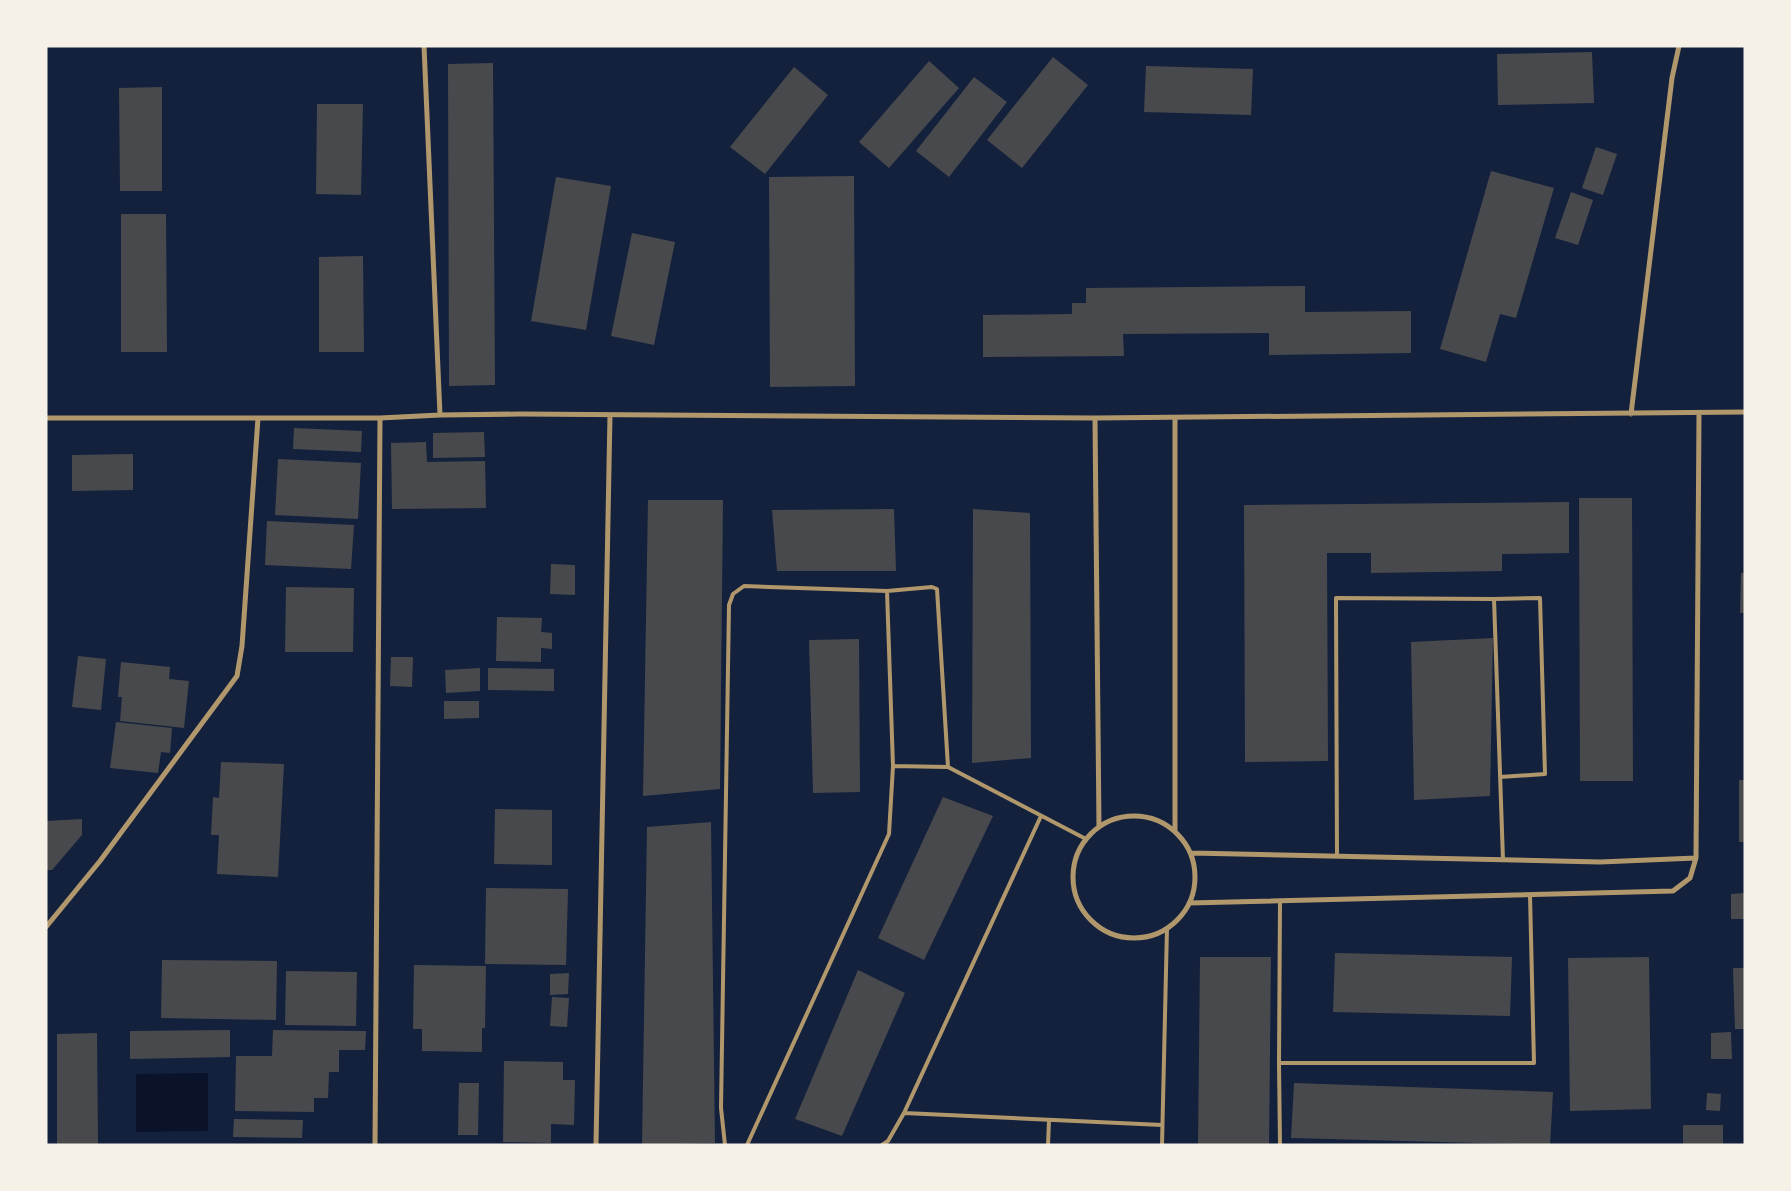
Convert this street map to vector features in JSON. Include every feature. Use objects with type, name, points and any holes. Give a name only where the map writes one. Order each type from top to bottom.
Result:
[{"type":"street","points":[[424,46],[440,414]]},
{"type":"street","points":[[1630,414],[1672,78],[1679,46]]},
{"type":"street","points":[[46,418],[380,418],[440,414],[1174,418],[1745,412]]},
{"type":"street","points":[[1189,903],[1673,891],[1690,878],[1696,858],[1699,413]]},
{"type":"street","points":[[596,1145],[610,415]]},
{"type":"street","points":[[46,927],[100,861],[217,706],[236,676],[242,646],[258,418]]},
{"type":"street","points":[[375,1145],[380,418]]},
{"type":"street","points":[[1095,418],[1098,827]]},
{"type":"street","points":[[1174,418],[1175,830]]},
{"type":"street","points":[[1137,816],[1157,820],[1175,830],[1191,853],[1195,870],[1194,886],[1189,903],[1180,917],[1167,928],[1151,935],[1126,937],[1102,929],[1089,918],[1080,904],[1074,888],[1074,871],[1078,854],[1086,839],[1098,827],[1117,818],[1137,816]]},
{"type":"street","points":[[1191,853],[1600,862],[1696,858]]},
{"type":"lane","points":[[725,1145],[721,1108],[729,605],[733,594],[744,586],[887,591],[932,587],[937,590],[939,594],[948,767]]},
{"type":"lane","points":[[747,1145],[888,834],[893,766],[887,591]]},
{"type":"lane","points":[[1337,856],[1336,598],[1540,598],[1546,774],[1500,777]]},
{"type":"lane","points":[[1494,599],[1503,860]]},
{"type":"lane","points":[[893,766],[948,767],[1086,839]]},
{"type":"lane","points":[[882,1145],[888,1141],[904,1113],[1041,816]]},
{"type":"lane","points":[[1280,1063],[1534,1063],[1530,895]]},
{"type":"lane","points":[[1280,902],[1280,1145]]},
{"type":"lane","points":[[1162,1145],[1167,928]]},
{"type":"lane","points":[[904,1113],[1162,1125]]},
{"type":"lane","points":[[1048,1145],[1049,1120]]},
{"type":"water","points":[[208,1073],[208,1131],[136,1132],[136,1074]]},
{"type":"building","points":[[1592,52],[1594,103],[1498,105],[1497,54]]},
{"type":"building","points":[[1053,57],[1088,85],[1022,168],[987,140]]},
{"type":"building","points":[[929,61],[959,88],[889,168],[859,142]]},
{"type":"building","points":[[493,63],[495,385],[449,386],[448,64]]},
{"type":"building","points":[[1146,66],[1253,69],[1251,115],[1144,112]]},
{"type":"building","points":[[794,67],[828,95],[765,174],[730,147]]},
{"type":"building","points":[[974,77],[1007,102],[949,177],[916,151]]},
{"type":"building","points":[[162,87],[162,191],[120,191],[119,88]]},
{"type":"building","points":[[317,104],[363,104],[361,195],[316,194]]},
{"type":"building","points":[[1596,147],[1617,154],[1603,195],[1582,188]]},
{"type":"building","points":[[1491,171],[1554,188],[1516,318],[1500,314],[1486,362],[1440,349]]},
{"type":"building","points":[[854,176],[855,386],[770,387],[769,177]]},
{"type":"building","points":[[556,177],[611,186],[586,330],[531,321]]},
{"type":"building","points":[[1571,192],[1593,200],[1578,245],[1555,238]]},
{"type":"building","points":[[121,214],[166,214],[167,352],[121,352]]},
{"type":"building","points":[[632,233],[675,242],[654,345],[611,336]]},
{"type":"building","points":[[363,256],[364,352],[319,352],[319,257]]},
{"type":"building","points":[[1305,286],[1305,312],[1411,311],[1411,353],[1269,355],[1269,333],[1123,334],[1124,356],[983,357],[983,315],[1072,314],[1072,303],[1086,303],[1086,288]]},
{"type":"building","points":[[294,428],[362,431],[361,452],[293,449]]},
{"type":"building","points":[[484,432],[485,457],[433,458],[433,433]]},
{"type":"building","points":[[426,442],[427,462],[485,461],[486,508],[392,509],[391,443]]},
{"type":"building","points":[[133,454],[133,490],[72,491],[72,455]]},
{"type":"building","points":[[278,459],[361,463],[358,519],[275,515]]},
{"type":"building","points":[[1579,498],[1632,498],[1633,781],[1580,781]]},
{"type":"building","points":[[648,500],[723,500],[720,789],[643,796]]},
{"type":"building","points":[[1569,502],[1569,553],[1502,554],[1502,571],[1371,573],[1371,553],[1327,553],[1328,761],[1245,762],[1244,505]]},
{"type":"building","points":[[894,509],[896,571],[777,571],[772,510]]},
{"type":"building","points":[[973,509],[1030,513],[1031,758],[972,763]]},
{"type":"building","points":[[267,521],[354,525],[351,569],[265,565]]},
{"type":"building","points":[[551,564],[575,565],[575,595],[550,594]]},
{"type":"building","points":[[1741,573],[1745,573],[1745,613],[1740,613]]},
{"type":"building","points":[[286,587],[354,588],[353,652],[285,652]]},
{"type":"building","points":[[497,617],[542,618],[541,632],[552,633],[552,649],[541,648],[541,662],[496,661]]},
{"type":"building","points":[[1493,638],[1490,796],[1414,800],[1411,642]]},
{"type":"building","points":[[859,639],[860,792],[813,793],[809,640]]},
{"type":"building","points":[[78,656],[106,659],[101,710],[72,707]]},
{"type":"building","points":[[391,657],[413,657],[412,687],[390,686]]},
{"type":"building","points":[[121,662],[170,667],[169,679],[189,681],[184,728],[120,721],[122,697],[118,697]]},
{"type":"building","points":[[480,668],[480,691],[446,693],[445,670]]},
{"type":"building","points":[[488,668],[554,669],[554,691],[488,690]]},
{"type":"building","points":[[444,701],[479,701],[479,718],[444,719]]},
{"type":"building","points":[[116,722],[172,728],[170,753],[161,752],[158,773],[110,768]]},
{"type":"building","points":[[221,762],[284,764],[278,877],[217,874],[219,835],[211,835],[213,797],[219,798]]},
{"type":"building","points":[[1739,780],[1745,780],[1745,842],[1739,842]]},
{"type":"building","points":[[943,797],[993,816],[924,960],[878,938]]},
{"type":"building","points":[[495,809],[552,810],[552,865],[494,864]]},
{"type":"building","points":[[82,819],[82,835],[52,870],[46,870],[46,821]]},
{"type":"building","points":[[711,822],[715,1143],[642,1145],[647,827]]},
{"type":"building","points":[[486,888],[568,889],[566,965],[485,964]]},
{"type":"building","points":[[1745,893],[1745,919],[1731,919],[1731,894]]},
{"type":"building","points":[[1335,953],[1512,957],[1510,1016],[1333,1012]]},
{"type":"building","points":[[1200,957],[1271,957],[1269,1145],[1198,1145]]},
{"type":"building","points":[[1649,957],[1651,1109],[1570,1111],[1568,958]]},
{"type":"building","points":[[162,960],[277,961],[276,1020],[161,1018]]},
{"type":"building","points":[[414,965],[486,966],[485,1028],[482,1028],[482,1052],[422,1051],[422,1029],[413,1029]]},
{"type":"building","points":[[1733,968],[1745,968],[1745,1029],[1735,1029]]},
{"type":"building","points":[[858,970],[905,993],[842,1136],[795,1119]]},
{"type":"building","points":[[286,971],[357,972],[356,1026],[285,1025]]},
{"type":"building","points":[[569,973],[568,994],[550,995],[550,974]]},
{"type":"building","points":[[552,997],[569,998],[567,1027],[550,1026]]},
{"type":"building","points":[[230,1030],[230,1057],[130,1059],[130,1031]]},
{"type":"building","points":[[273,1030],[366,1031],[365,1050],[339,1050],[339,1072],[329,1072],[328,1098],[314,1098],[314,1112],[235,1111],[236,1056],[272,1056]]},
{"type":"building","points":[[1731,1032],[1732,1059],[1711,1059],[1711,1033]]},
{"type":"building","points":[[97,1033],[98,1144],[57,1145],[57,1034]]},
{"type":"building","points":[[504,1061],[563,1062],[563,1080],[575,1080],[574,1125],[551,1124],[551,1143],[503,1142]]},
{"type":"building","points":[[459,1083],[479,1083],[478,1135],[458,1135]]},
{"type":"building","points":[[1294,1083],[1553,1092],[1550,1145],[1291,1138]]},
{"type":"building","points":[[1707,1093],[1721,1094],[1720,1111],[1706,1110]]},
{"type":"building","points":[[234,1119],[303,1120],[302,1138],[233,1137]]},
{"type":"building","points":[[1683,1125],[1723,1125],[1723,1145],[1683,1145]]}]
